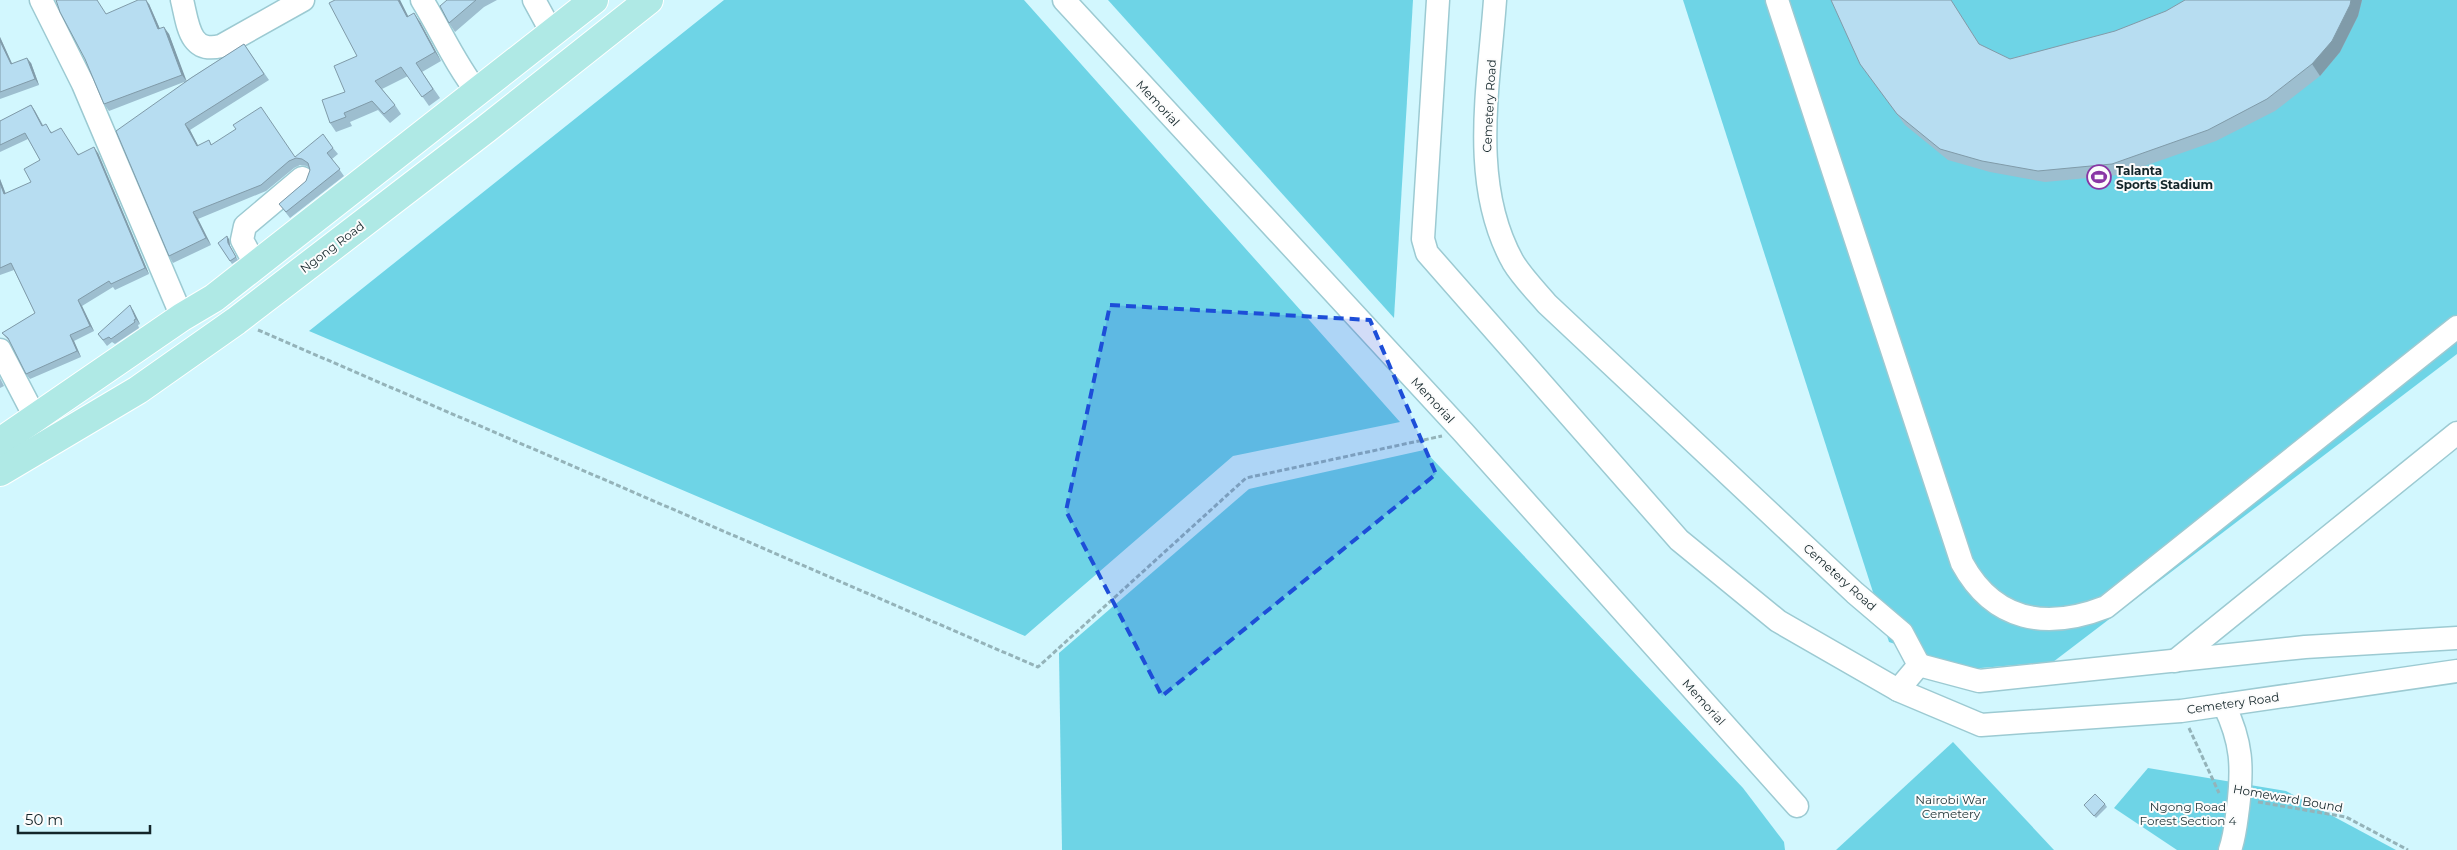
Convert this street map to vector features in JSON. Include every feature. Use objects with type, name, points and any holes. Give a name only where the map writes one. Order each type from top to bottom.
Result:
[{"type":"main road","points":[[0,442],[182,317],[214,298],[478,93],[594,0]]},
{"type":"main road","name":"Ngong Road","points":[[0,472],[138,390],[236,321],[486,129],[649,0]]},
{"type":"street","points":[[41,0],[83,84],[182,317]]},
{"type":"street","points":[[182,0],[193,38],[200,46],[211,48],[222,46],[302,0]]},
{"type":"street","points":[[422,0],[460,70],[478,93]]},
{"type":"street","points":[[534,0],[552,33]]},
{"type":"street","name":"Memorial","points":[[1064,0],[1463,432],[1797,806]]},
{"type":"street","name":"Cemetery Road","points":[[1438,0],[1423,240],[1426,253],[1680,540],[1778,621],[1898,690],[1981,725],[2181,711],[2457,671]]},
{"type":"street","name":"Cemetery Road","points":[[1495,0],[1485,140],[1490,204],[1502,239],[1514,264],[1547,304],[1855,593],[1902,633],[1919,665]]},
{"type":"street","points":[[1778,0],[1956,548],[1971,580],[2002,607],[2025,617],[2042,620],[2086,615],[2106,607],[2457,326]]},
{"type":"street","points":[[256,266],[242,240],[245,226],[302,178]]},
{"type":"street","points":[[0,350],[36,419]]},
{"type":"street","points":[[2176,661],[2457,433]]},
{"type":"street","points":[[1898,690],[1919,665],[1979,681],[2305,647],[2457,638]]},
{"type":"street","points":[[2224,704],[2235,726],[2240,748],[2242,777],[2234,839],[2230,850]]},
{"type":"path","points":[[236,321],[1038,667],[1246,478],[1463,432]]},
{"type":"path","name":"Homeward Bound","points":[[2181,711],[2220,795],[2346,817],[2408,850]]},
{"type":"highlighted area","points":[[1110,305],[1370,320],[1436,474],[1162,696],[1066,511]]},
{"type":"green space","points":[[724,0],[1024,0],[1400,422],[1233,456],[1025,636],[309,331]]},
{"type":"green space","points":[[1108,0],[1413,0],[1394,318]]},
{"type":"green space","name":"Talanta Sports Stadium","points":[[1683,0],[2457,0],[2457,354],[2053,662],[1969,669],[1889,642]]},
{"type":"green space","points":[[1424,450],[1743,788],[1784,842],[1785,850],[1062,850],[1059,653],[1249,489]]},
{"type":"green space","name":"Nairobi War Cemetery","points":[[1953,742],[2054,850],[1836,850]]},
{"type":"green space","name":"Ngong Road Forest Section 4","points":[[2148,768],[2286,791],[2396,850],[2177,850],[2114,808]]},
{"type":"building","points":[[56,0],[97,0],[106,14],[138,0],[146,0],[158,29],[164,27],[182,75],[104,104],[85,59],[60,12]]},
{"type":"building","points":[[335,0],[398,0],[407,17],[414,13],[435,52],[416,63],[433,89],[422,97],[401,67],[375,81],[395,105],[384,114],[372,101],[344,113],[346,117],[330,123],[322,100],[345,92],[334,66],[357,56],[329,3]]},
{"type":"building","points":[[447,0],[476,0],[449,23],[440,6]]},
{"type":"building","points":[[1831,0],[1951,0],[1979,44],[2010,59],[2115,31],[2166,11],[2185,0],[2351,0],[2332,41],[2312,64],[2267,99],[2208,130],[2112,164],[2038,171],[1982,161],[1940,149],[1897,114],[1860,64]]},
{"type":"building","points":[[0,41],[11,64],[27,58],[35,79],[0,92]]},
{"type":"building","points":[[244,44],[264,74],[185,124],[197,146],[209,140],[211,145],[236,129],[233,125],[261,107],[295,157],[323,134],[333,148],[327,153],[340,169],[286,212],[279,204],[306,181],[310,170],[308,163],[302,159],[296,158],[289,161],[261,185],[193,212],[206,238],[169,256],[116,131],[191,78]]},
{"type":"building","points":[[31,105],[42,126],[46,124],[51,133],[61,128],[78,155],[94,147],[145,268],[111,284],[109,281],[78,300],[90,326],[70,335],[77,351],[26,374],[8,338],[2,333],[35,313],[11,263],[0,268],[0,183],[4,194],[31,182],[24,169],[40,160],[25,133],[0,145],[0,121]]},
{"type":"building","points":[[227,236],[228,243],[236,257],[230,261],[218,243]]},
{"type":"building","points":[[130,305],[136,319],[134,320],[135,322],[111,339],[109,337],[103,340],[98,334]]},
{"type":"building","points":[[2095,794],[2105,804],[2094,816],[2084,805]]},
{"type":"place","name":"Talanta Sports Stadium","points":[[2099,177]]}]
